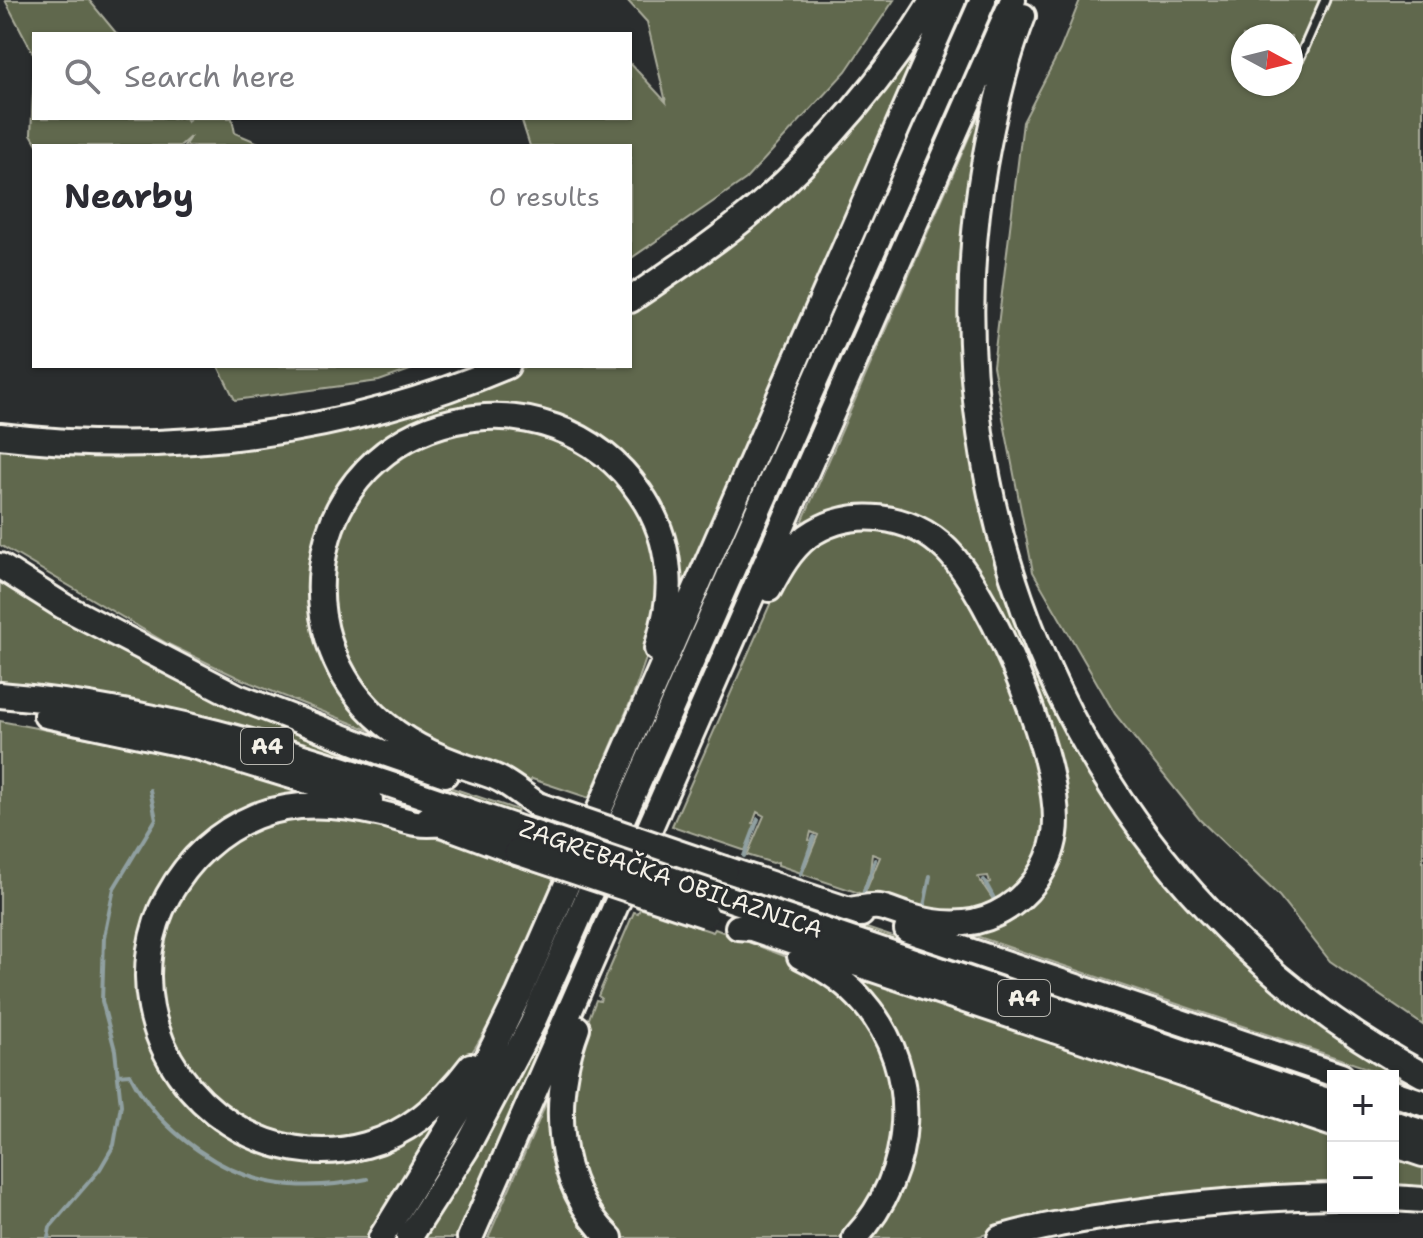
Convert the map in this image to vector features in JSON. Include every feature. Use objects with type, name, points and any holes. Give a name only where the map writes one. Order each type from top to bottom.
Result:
[{"type":"highway","points":[[632,299],[758,206],[817,151],[876,79],[933,0]]},
{"type":"highway","points":[[381,1238],[472,1090],[519,994],[953,0]]},
{"type":"highway","points":[[409,1238],[466,1149],[545,996],[983,0]]},
{"type":"highway","points":[[470,1238],[1013,0]]},
{"type":"highway","points":[[1029,0],[1011,45],[989,135],[976,212],[970,284],[978,424],[1008,567],[1029,626],[1050,678],[1082,739],[1158,853],[1248,949],[1298,992],[1345,1028],[1423,1075]]},
{"type":"highway","points":[[0,436],[45,442],[123,444],[196,442],[285,432],[367,415],[461,385],[502,368]]},
{"type":"highway","points":[[538,805],[501,780],[435,755],[388,727],[353,690],[331,649],[322,614],[320,588],[322,562],[331,528],[353,487],[369,468],[398,444],[439,424],[461,419],[504,416],[529,419],[576,435],[630,479],[645,500],[660,532],[667,559],[669,588],[662,631],[631,721],[626,750]]},
{"type":"highway","points":[[729,645],[756,618],[777,574],[799,545],[809,536],[836,523],[871,517],[915,527],[947,550],[975,588],[1004,647],[1037,729],[1054,794],[1055,835],[1040,874],[1013,904],[974,922],[934,923],[879,907],[849,910]]},
{"type":"highway","points":[[0,566],[63,606],[238,697],[381,752],[538,805]]},
{"type":"highway","name":"ZAGREBAČKA OBILAZNICA","points":[[0,695],[117,709],[234,736],[344,769],[522,841],[1327,1101]]},
{"type":"highway","points":[[0,709],[111,727],[197,747],[440,823],[522,841]]},
{"type":"highway","points":[[440,823],[425,826],[360,809],[301,805],[256,816],[213,841],[174,884],[153,936],[148,974],[149,996],[160,1041],[181,1079],[198,1099],[231,1125],[285,1147],[321,1151],[351,1148],[387,1138],[433,1109],[455,1087],[500,1016],[519,994]]},
{"type":"highway","name":"ZAGREBAČKA OBILAZNICA","points":[[538,805],[1327,1071]]},
{"type":"highway","points":[[610,1238],[592,1218],[572,1180],[562,1139],[561,1099],[571,1042],[616,936],[618,899]]},
{"type":"highway","points":[[710,904],[748,935],[797,954],[838,979],[865,1004],[892,1049],[899,1069],[905,1107],[902,1149],[887,1191],[855,1238]]},
{"type":"highway","points":[[738,927],[751,928],[1327,1122]]},
{"type":"highway","points":[[1399,1095],[1423,1103]]},
{"type":"highway","points":[[1399,1125],[1423,1133]]},
{"type":"highway","points":[[1399,1146],[1423,1154]]},
{"type":"highway","points":[[1000,1238],[1092,1218],[1193,1203],[1327,1196]]},
{"type":"highway","points":[[1399,1198],[1423,1200]]},
{"type":"lane","points":[[1303,50],[1325,0]]},
{"type":"green space","points":[[5,0],[89,0],[115,32],[32,32],[32,51]]},
{"type":"green space","points":[[627,0],[894,0],[846,71],[746,179],[632,258],[632,144],[529,144],[522,120],[632,120],[632,65],[666,102],[647,22]]},
{"type":"green space","points":[[1080,0],[1423,0],[1423,1025],[1330,961],[1279,896],[1200,820],[1115,714],[1033,572],[993,366],[1023,122],[1060,50]]},
{"type":"green space","points":[[937,9],[681,601],[641,477],[616,450],[596,435],[543,411],[487,405],[454,410],[404,430],[311,570],[376,729],[374,732],[241,679],[168,644],[0,545],[0,444],[148,453],[494,380],[521,368],[632,368],[632,310],[685,275]]},
{"type":"green space","points":[[989,91],[966,224],[963,315],[980,488],[1130,829],[1423,1087],[1399,1079],[1399,1070],[1373,1070],[967,933],[1021,909],[1062,782],[938,528],[799,529]]},
{"type":"green space","points":[[32,113],[32,120],[232,120],[235,133],[261,144],[185,144],[191,136],[182,144],[37,144],[31,134]]},
{"type":"green space","points":[[219,368],[415,368],[379,381],[235,400]]},
{"type":"green space","points":[[493,425],[560,438],[590,456],[637,506],[657,561],[659,589],[652,641],[633,696],[589,798],[484,766],[438,746],[397,721],[363,687],[351,669],[336,629],[332,587],[338,545],[346,520],[373,478],[389,463],[416,446],[462,430]]},
{"type":"green space","points":[[872,526],[926,543],[960,580],[999,658],[1034,747],[1047,827],[1035,866],[998,904],[986,884],[990,882],[988,876],[978,877],[996,904],[974,913],[924,913],[926,904],[923,913],[864,895],[880,857],[872,854],[870,872],[862,894],[802,874],[818,835],[811,832],[809,840],[812,841],[801,873],[778,865],[778,862],[747,855],[764,816],[757,812],[746,851],[672,826],[775,593],[792,563],[831,534]]},
{"type":"green space","points":[[0,580],[118,650],[210,697],[344,751],[518,810],[515,816],[0,685]]},
{"type":"green space","points":[[0,721],[186,757],[322,794],[236,812],[186,852],[159,888],[143,929],[137,970],[141,1012],[154,1052],[176,1088],[206,1119],[244,1143],[267,1152],[293,1160],[312,1160],[441,1118],[412,1173],[369,1238],[0,1238]]},
{"type":"green space","points":[[324,814],[398,826],[492,855],[498,860],[554,879],[492,1019],[460,1069],[431,1097],[389,1126],[356,1136],[317,1140],[265,1128],[227,1108],[197,1081],[176,1047],[163,1010],[159,971],[165,931],[182,894],[209,861],[240,836],[266,823]]},
{"type":"green space","points":[[733,883],[1327,1083],[1327,1090],[732,889]]},
{"type":"green space","points":[[636,907],[713,932],[715,929],[792,959],[842,993],[874,1032],[891,1072],[896,1132],[876,1195],[841,1238],[623,1238],[610,1226],[578,1172],[569,1102],[585,1029],[596,1000],[600,1001],[598,996],[634,912],[638,913],[640,909]]},
{"type":"green space","points":[[848,971],[1327,1134],[1327,1189],[1001,1230],[973,1238],[867,1238],[915,1126]]},
{"type":"green space","points":[[562,987],[567,989],[458,1238],[422,1238],[498,1116]]},
{"type":"green space","points":[[548,1099],[553,1151],[598,1238],[488,1238]]},
{"type":"green space","points":[[1399,1158],[1423,1166],[1423,1190],[1399,1189]]},
{"type":"waterway","points":[[48,1238],[50,1227],[100,1169],[114,1145],[121,1105],[115,1050],[102,1001],[104,937],[114,888],[156,819],[150,790]]},
{"type":"waterway","points":[[744,856],[758,819]]},
{"type":"waterway","points":[[801,874],[814,837]]},
{"type":"waterway","points":[[863,895],[875,860]]},
{"type":"waterway","points":[[923,912],[930,876]]},
{"type":"waterway","points":[[984,880],[997,904]]},
{"type":"waterway","points":[[118,1075],[130,1074],[158,1115],[198,1150],[220,1164],[268,1182],[302,1186],[367,1179]]}]
